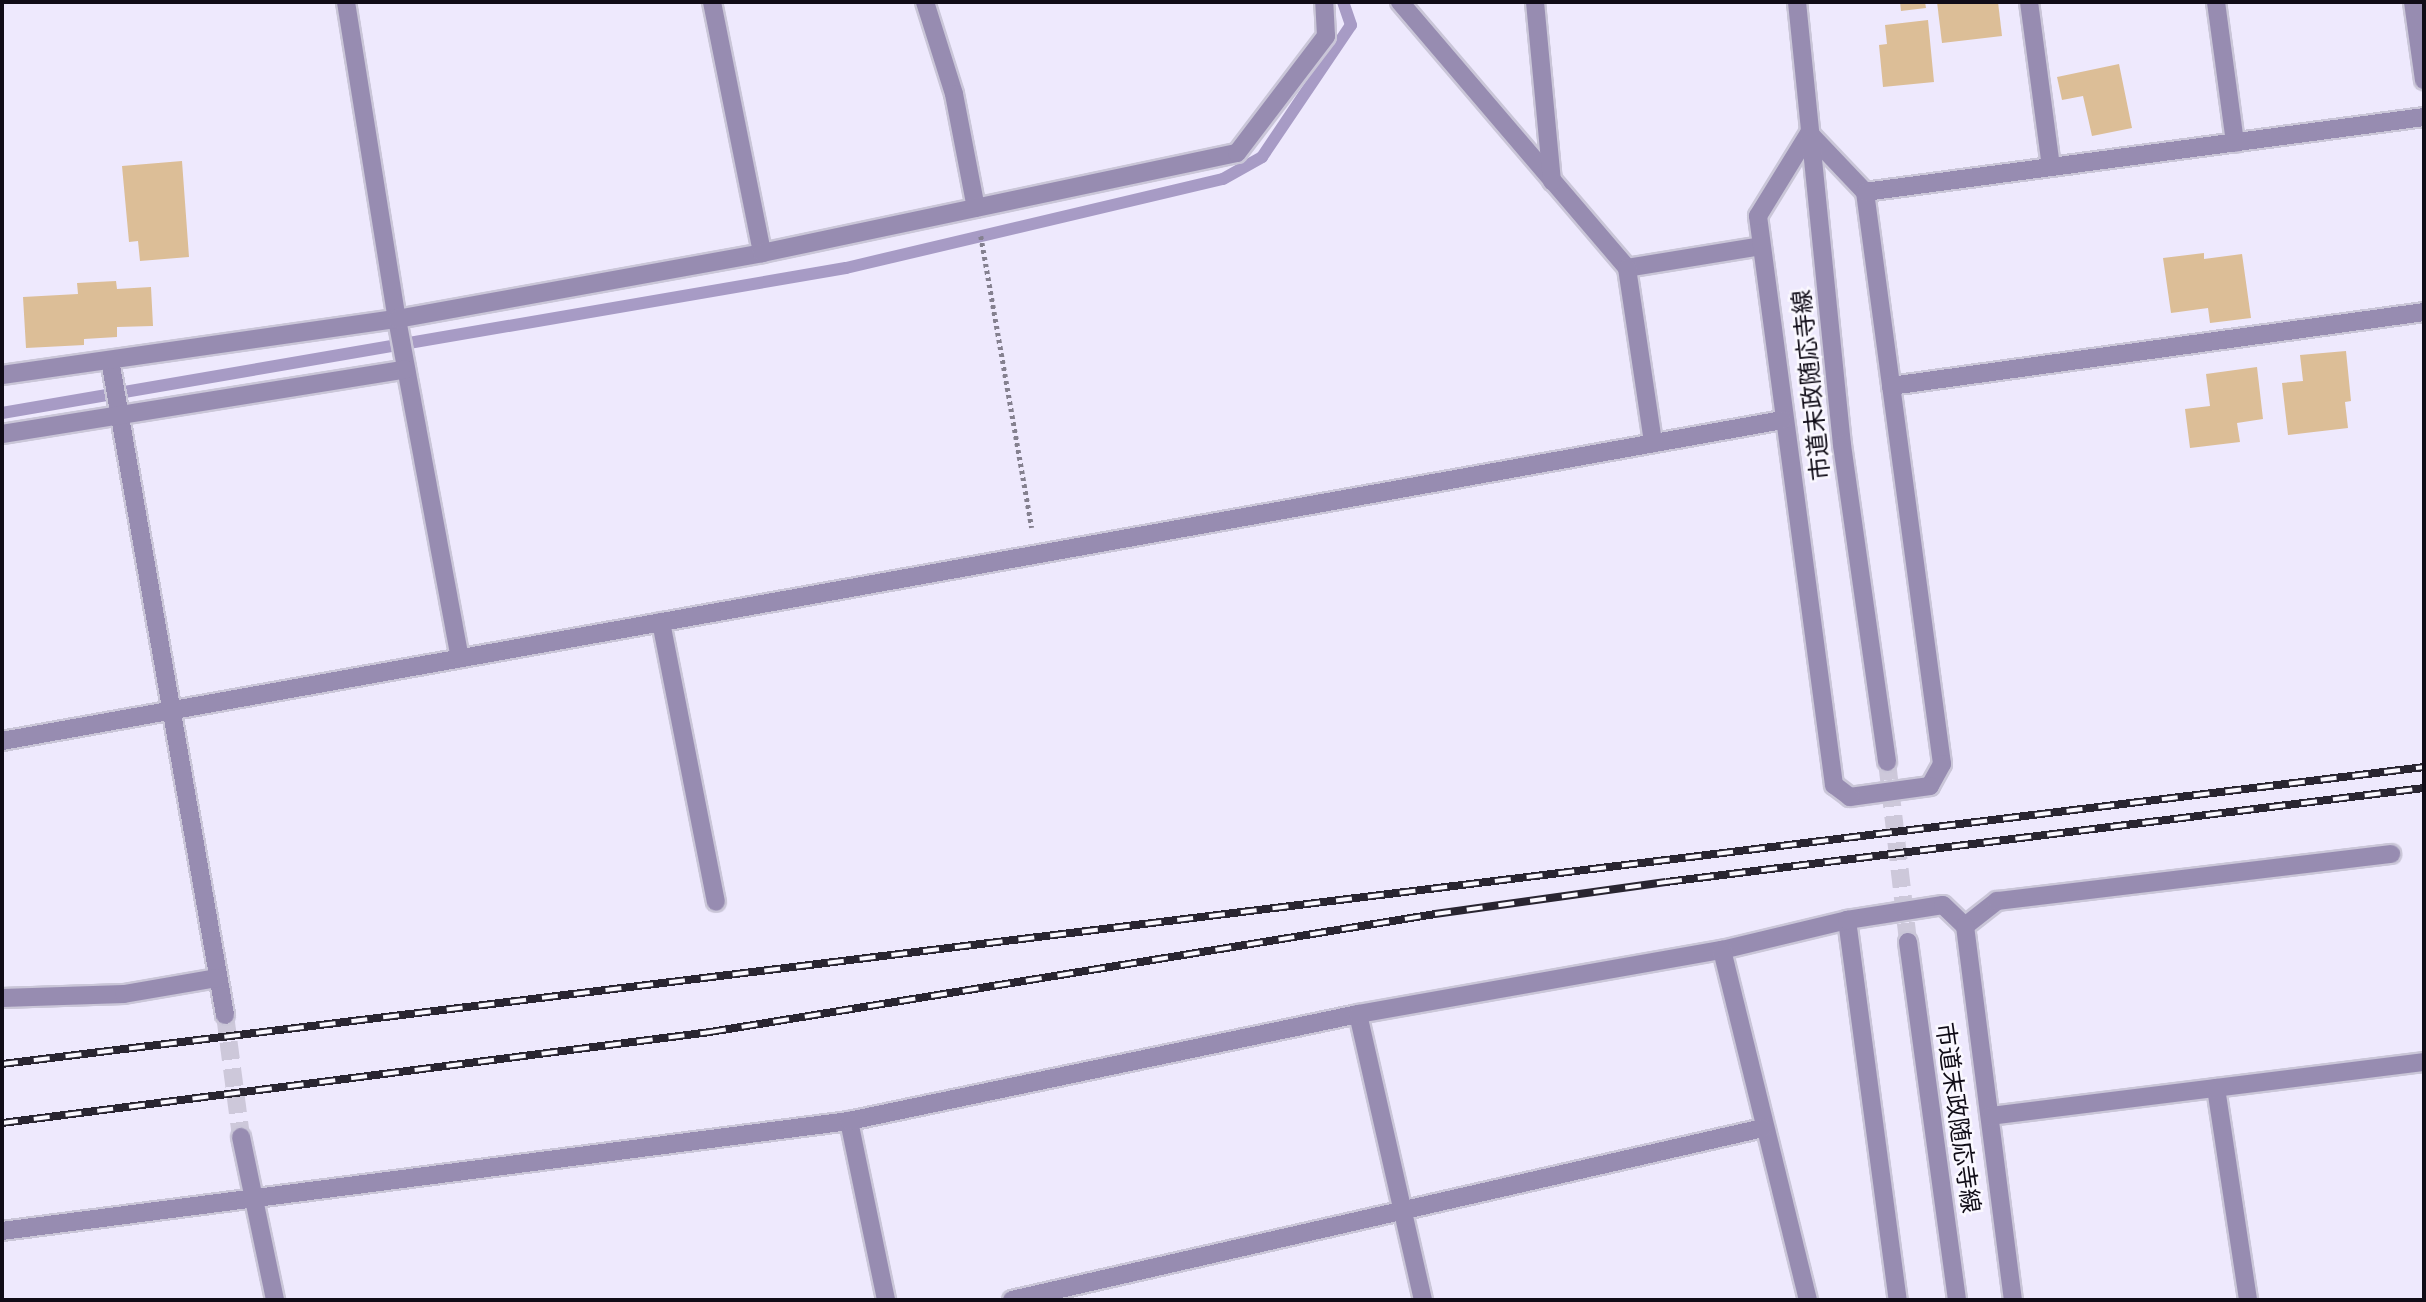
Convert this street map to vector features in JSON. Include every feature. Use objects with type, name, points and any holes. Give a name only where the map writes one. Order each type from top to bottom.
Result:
[{"type":"street","points":[[346,2],[397,319],[460,658]]},
{"type":"street","points":[[712,2],[762,253]]},
{"type":"street","points":[[925,2],[954,94],[976,208]]},
{"type":"street","points":[[2,375],[397,319],[762,253],[1237,153],[1326,36],[1324,2]]},
{"type":"street","points":[[1400,2],[1627,268],[1653,443]]},
{"type":"street","points":[[1535,2],[1552,181]]},
{"type":"street","name":"市道末政随応寺線","points":[[1797,2],[1842,445],[1887,762]]},
{"type":"street","points":[[2029,2],[2051,167]]},
{"type":"street","points":[[2217,2],[2235,142]]},
{"type":"street","points":[[2413,2],[2424,80]]},
{"type":"street","points":[[1865,192],[2424,117]]},
{"type":"street","points":[[1809,133],[1865,192],[1942,764],[1930,786],[1850,797],[1834,785],[1782,420],[1758,216],[1809,133]]},
{"type":"street","points":[[1627,268],[1761,246]]},
{"type":"street","points":[[1891,386],[2424,312]]},
{"type":"street","points":[[110,360],[225,1014]]},
{"type":"street","points":[[2,434],[406,369]]},
{"type":"street","points":[[2,741],[1782,420]]},
{"type":"street","points":[[662,622],[716,902]]},
{"type":"street","points":[[1965,926],[1997,901],[2391,854]]},
{"type":"street","points":[[2,1231],[251,1201],[849,1121],[1358,1014],[1722,950],[1847,920],[1943,905],[1965,926],[2013,1300]]},
{"type":"street","points":[[1847,920],[1898,1300]]},
{"type":"street","name":"市道末政随応寺線","points":[[1908,942],[1957,1300]]},
{"type":"street","points":[[1722,950],[1763,1128],[1808,1300]]},
{"type":"street","points":[[2,998],[124,994],[218,978]]},
{"type":"street","points":[[1358,1014],[1423,1300]]},
{"type":"street","points":[[1990,1116],[2424,1062]]},
{"type":"street","points":[[2216,1088],[2248,1300]]},
{"type":"street","points":[[849,1121],[886,1300]]},
{"type":"street","points":[[1012,1300],[1763,1128]]},
{"type":"street","points":[[241,1137],[251,1201],[275,1300]]},
{"type":"path","points":[[976,208],[1037,554]]},
{"type":"building","points":[[1900,2],[1925,2],[1926,8],[1901,11]]},
{"type":"building","points":[[1937,2],[1998,2],[2002,36],[1942,43]]},
{"type":"building","points":[[1928,20],[1934,82],[1883,87],[1879,45],[1887,44],[1885,25]]},
{"type":"building","points":[[2119,64],[2132,128],[2092,136],[2083,96],[2062,100],[2057,77]]},
{"type":"building","points":[[182,161],[189,257],[140,261],[138,241],[129,242],[122,166]]},
{"type":"building","points":[[2204,253],[2204,259],[2242,254],[2251,318],[2210,323],[2208,308],[2171,313],[2163,258]]},
{"type":"building","points":[[116,281],[117,289],[151,287],[153,326],[117,327],[117,337],[84,339],[84,345],[26,348],[23,297],[78,294],[77,283]]},
{"type":"building","points":[[2346,351],[2351,401],[2345,402],[2348,428],[2288,435],[2282,383],[2303,381],[2300,355]]},
{"type":"building","points":[[2257,367],[2263,419],[2237,423],[2240,442],[2190,448],[2185,409],[2210,406],[2206,374]]},
{"type":"waterway","points":[[2,413],[846,268],[1223,179],[1262,157],[1351,25],[1343,2]]},
{"type":"tunnel","points":[[1887,762],[1908,942]]},
{"type":"tunnel","points":[[225,1015],[241,1137]]},
{"type":"railway","points":[[2,1064],[2424,767]]},
{"type":"railway","points":[[2,1123],[710,1032],[1435,914],[1666,882],[2424,788]]}]
